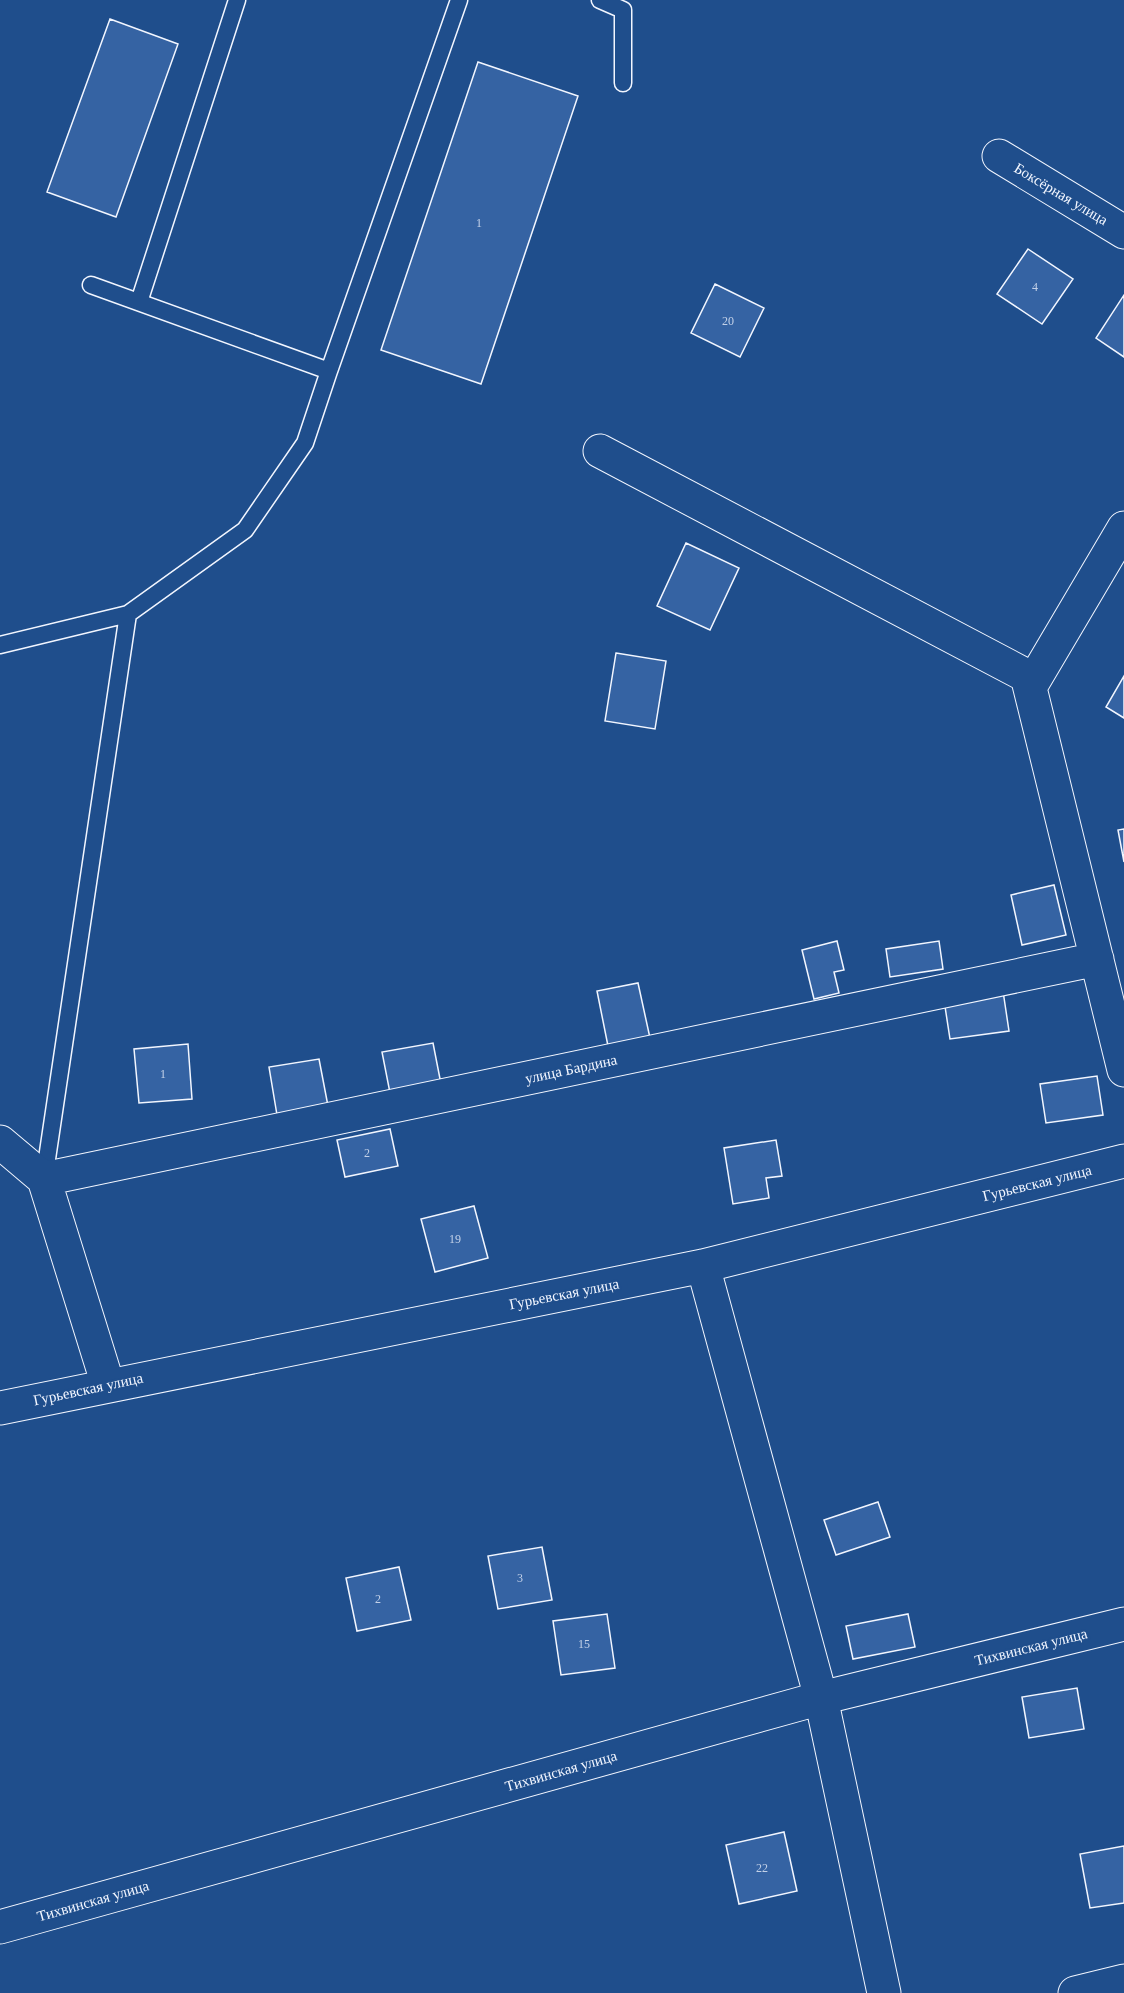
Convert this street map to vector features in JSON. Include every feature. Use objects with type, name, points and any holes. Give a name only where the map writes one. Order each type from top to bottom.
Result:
[{"type":"street","name":"Боксёрная улица","points":[[999,156],[1124,232]]},
{"type":"street","points":[[600,451],[1027,676],[1124,1071]]},
{"type":"street","points":[[1030,687],[1124,528]]},
{"type":"street","name":"улица Бардина","points":[[44,1179],[1097,959]]},
{"type":"street","points":[[0,1142],[44,1179],[108,1385]]},
{"type":"street","name":"Гурьевская улица","points":[[0,1408],[703,1266],[1124,1161]]},
{"type":"street","points":[[703,1266],[821,1698],[884,1993]]},
{"type":"street","name":"Тихвинская улица","points":[[0,1927],[821,1698],[1124,1624]]},
{"type":"street","points":[[1075,1993],[1124,1981]]},
{"type":"lane","points":[[139,303],[237,0]]},
{"type":"lane","points":[[0,645],[128,614],[245,530],[305,443],[328,371],[459,0]]},
{"type":"lane","points":[[600,0],[623,10],[623,83]]},
{"type":"lane","points":[[91,285],[328,371]]},
{"type":"lane","points":[[44,1179],[128,614]]},
{"type":"building","points":[[110,19],[178,44],[116,217],[47,192]]},
{"type":"building","points":[[478,62],[578,96],[481,384],[381,350]]},
{"type":"building","points":[[1028,249],[1073,279],[1042,324],[997,294]]},
{"type":"building","points":[[715,284],[764,308],[740,357],[691,333]]},
{"type":"building","points":[[1124,295],[1124,357],[1096,338]]},
{"type":"building","points":[[686,543],[739,568],[710,630],[657,606]]},
{"type":"building","points":[[616,653],[666,661],[655,729],[605,721]]},
{"type":"building","points":[[1124,676],[1124,718],[1106,707]]},
{"type":"building","points":[[1124,829],[1124,862],[1118,830]]},
{"type":"building","points":[[1054,885],[1066,935],[1022,945],[1011,895]]},
{"type":"building","points":[[837,941],[844,970],[834,972],[839,993],[814,999],[802,950]]},
{"type":"building","points":[[939,941],[943,969],[890,977],[886,949]]},
{"type":"building","points":[[638,983],[650,1038],[608,1046],[597,991]]},
{"type":"building","points":[[1003,991],[1009,1031],[950,1039],[944,1000]]},
{"type":"building","points":[[433,1043],[441,1084],[390,1093],[382,1052]]},
{"type":"building","points":[[188,1044],[192,1099],[139,1103],[134,1049]]},
{"type":"building","points":[[319,1059],[328,1106],[277,1115],[269,1067]]},
{"type":"building","points":[[1097,1076],[1103,1115],[1046,1123],[1040,1084]]},
{"type":"building","points":[[390,1129],[398,1166],[345,1177],[337,1140]]},
{"type":"building","points":[[776,1140],[782,1176],[766,1178],[769,1198],[733,1204],[724,1148]]},
{"type":"building","points":[[474,1206],[488,1258],[435,1272],[421,1219]]},
{"type":"building","points":[[878,1502],[890,1537],[836,1555],[824,1520]]},
{"type":"building","points":[[542,1547],[552,1600],[498,1609],[488,1556]]},
{"type":"building","points":[[399,1567],[411,1620],[357,1631],[346,1578]]},
{"type":"building","points":[[607,1614],[615,1668],[561,1675],[553,1621]]},
{"type":"building","points":[[908,1614],[915,1647],[853,1659],[846,1626]]},
{"type":"building","points":[[1077,1688],[1084,1729],[1029,1738],[1022,1697]]},
{"type":"building","points":[[784,1832],[797,1891],[739,1904],[726,1845]]},
{"type":"building","points":[[1124,1846],[1124,1903],[1090,1908],[1080,1854]]}]
